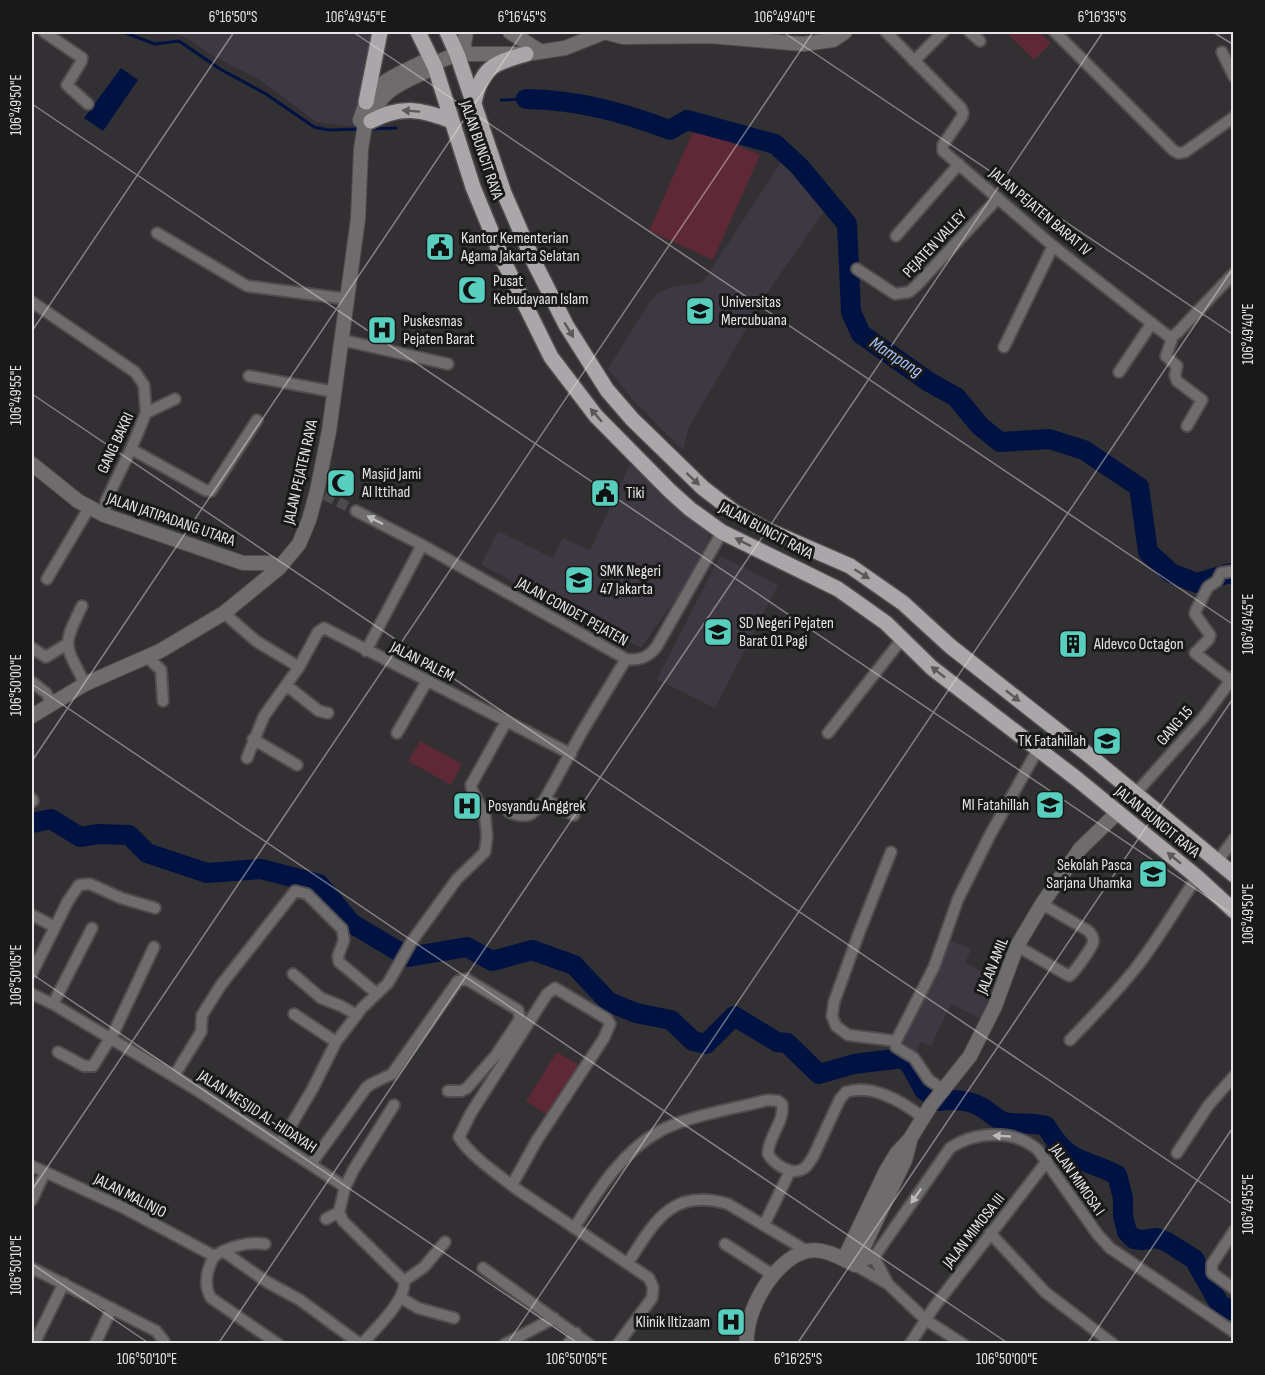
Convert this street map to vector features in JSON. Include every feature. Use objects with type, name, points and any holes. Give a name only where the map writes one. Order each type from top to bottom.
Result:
[{"type":"main road","points":[[366,102],[380,32]]},
{"type":"main road","name":"JALAN BUNCIT RAYA","points":[[418,32],[454,125],[473,187],[525,307],[551,357],[596,416],[690,509],[722,532],[838,590],[886,623],[932,668],[1038,749],[1197,877],[1233,910]]},
{"type":"main road","name":"JALAN BUNCIT RAYA","points":[[447,32],[457,54],[504,194],[537,270],[566,325],[607,390],[632,419],[703,488],[740,516],[850,566],[903,603],[950,646],[1233,875]]},
{"type":"main road","points":[[474,105],[478,86],[486,71],[506,60],[533,53]]},
{"type":"main road","points":[[368,123],[390,111],[408,110],[435,114],[454,125]]},
{"type":"main road","points":[[779,560],[780,545],[788,539]]},
{"type":"street","points":[[44,32],[82,58],[67,85],[88,104]]},
{"type":"street","points":[[457,54],[464,45],[466,32]]},
{"type":"street","points":[[510,32],[533,53]]},
{"type":"street","points":[[366,102],[385,81],[423,62],[431,64],[457,54],[533,53],[565,48],[605,32],[623,37],[711,36],[802,44],[833,40],[845,32]]},
{"type":"street","name":"JALAN PEJATEN BARAT IV","points":[[886,32],[961,108],[962,117],[942,148],[1053,246],[1168,336],[1173,336]]},
{"type":"street","points":[[914,61],[943,32]]},
{"type":"street","points":[[970,32],[980,41]]},
{"type":"street","points":[[1055,32],[1178,153],[1185,152],[1233,117]]},
{"type":"street","points":[[1222,52],[1233,77]]},
{"type":"street","name":"JALAN PEJATEN RAYA","points":[[32,716],[85,684],[168,647],[224,613],[261,584],[291,556],[305,533],[321,493],[358,219],[362,145],[368,123],[377,104],[387,92],[427,71],[431,64]]},
{"type":"street","name":"JALAN PEJATEN RAYA","points":[[366,102],[360,120],[368,123]]},
{"type":"street","points":[[896,236],[959,164]]},
{"type":"street","name":"PEJATEN VALLEY","points":[[857,269],[895,294],[909,292],[998,198]]},
{"type":"street","points":[[157,233],[247,286],[348,299]]},
{"type":"street","points":[[1004,347],[1053,246]]},
{"type":"street","points":[[1187,426],[1202,400],[1177,381],[1175,375],[1177,366],[1166,356],[1173,336],[1233,273]]},
{"type":"street","points":[[32,302],[135,372],[144,385],[146,414]]},
{"type":"street","points":[[1119,372],[1152,323]]},
{"type":"street","points":[[342,340],[448,364]]},
{"type":"street","points":[[249,376],[335,392]]},
{"type":"street","name":"GANG BAKRI","points":[[104,515],[105,501],[146,414],[175,399]]},
{"type":"street","points":[[131,450],[205,490],[211,491],[257,420]]},
{"type":"street","name":"JALAN JATIPADANG UTARA","points":[[32,464],[89,508],[104,515],[243,563],[269,563],[279,568]]},
{"type":"street","points":[[47,579],[89,508]]},
{"type":"street","name":"JALAN CONDET PEJATEN","points":[[356,511],[422,545],[626,659],[644,658],[651,654],[722,532]]},
{"type":"street","name":"JALAN PALEM","points":[[422,545],[366,651],[571,754]]},
{"type":"street","name":"JALAN JATIPADANG UTARA","points":[[243,563],[254,573],[261,584]]},
{"type":"street","points":[[1232,679],[1209,666],[1195,652],[1209,639],[1210,635],[1198,620],[1196,610],[1208,587],[1220,576],[1233,571]]},
{"type":"street","points":[[82,606],[69,632],[67,644],[85,684]]},
{"type":"street","points":[[224,613],[256,641],[298,667]]},
{"type":"street","points":[[247,758],[264,716],[322,628],[366,651]]},
{"type":"street","points":[[828,733],[902,639]]},
{"type":"street","points":[[32,648],[46,657],[67,644]]},
{"type":"street","points":[[147,657],[161,670],[163,700]]},
{"type":"street","points":[[509,812],[521,817],[527,816],[535,811],[545,799],[626,659]]},
{"type":"street","name":"GANG 15","points":[[1135,794],[1203,718],[1232,679]]},
{"type":"street","points":[[32,681],[46,693],[52,703]]},
{"type":"street","points":[[398,733],[427,681]]},
{"type":"street","points":[[286,685],[319,711],[328,713]]},
{"type":"street","points":[[280,1144],[313,1088],[336,1042],[387,983],[412,941],[457,879],[482,855],[486,848],[485,815],[471,785],[506,722]]},
{"type":"street","points":[[253,739],[297,765]]},
{"type":"street","points":[[942,1091],[929,1080],[914,1058],[896,1047],[896,1041],[934,968],[958,899],[990,835],[1038,749]]},
{"type":"street","points":[[545,799],[574,815]]},
{"type":"street","name":"JALAN AMIL","points":[[849,1262],[862,1251],[905,1160],[910,1139],[927,1111],[970,1056],[980,1039],[1017,946],[1042,904],[1080,849],[1117,813]]},
{"type":"street","points":[[1217,862],[1233,839]]},
{"type":"street","points":[[891,852],[834,1002],[832,1016],[836,1026],[848,1035],[896,1041]]},
{"type":"street","points":[[1070,1041],[1135,970],[1197,877]]},
{"type":"street","points":[[32,973],[79,885],[104,889],[155,908]]},
{"type":"street","points":[[174,1076],[201,1032],[202,1015],[221,985],[295,891],[307,894],[342,929],[344,940],[338,960],[376,993]]},
{"type":"street","points":[[1017,946],[1069,976],[1074,973],[1093,943],[1092,935],[1087,930],[1042,904]]},
{"type":"street","points":[[32,915],[55,927]]},
{"type":"street","points":[[53,1004],[92,928]]},
{"type":"street","points":[[58,1052],[84,1066],[90,1067],[95,1063],[110,1038],[154,947]]},
{"type":"street","points":[[293,974],[321,998],[357,1015]]},
{"type":"street","points":[[311,1164],[366,1088],[392,1074],[458,981],[466,979],[518,1010],[520,1018],[496,1055],[467,1088],[461,1091],[448,1091]]},
{"type":"street","points":[[512,1185],[537,1140],[604,1038],[610,1024],[607,1019],[555,988],[547,994],[459,1135],[460,1140],[480,1159],[512,1185],[628,1263],[652,1282],[652,1299],[618,1344]]},
{"type":"street","name":"JALAN MESJID AL-HIDAYAH","points":[[32,994],[53,1004],[174,1076],[345,1186]]},
{"type":"street","points":[[294,1014],[336,1042]]},
{"type":"street","points":[[1177,1153],[1208,1106],[1233,1076]]},
{"type":"street","points":[[574,1227],[603,1183],[626,1156],[660,1131],[684,1122],[768,1100],[778,1101],[782,1104],[782,1115],[768,1146],[768,1154],[774,1162],[790,1171],[799,1171],[808,1165],[840,1099],[846,1092],[864,1090],[927,1111]]},
{"type":"street","points":[[361,1344],[401,1298],[405,1285],[404,1281],[343,1221],[339,1212],[345,1186],[394,1105]]},
{"type":"street","name":"JALAN MIMOSA I","points":[[862,1251],[950,1148],[963,1139],[985,1136],[1014,1137],[1029,1142],[1047,1161],[1098,1235],[1110,1248],[1233,1332]]},
{"type":"street","name":"JALAN MIMOSA III","points":[[910,1344],[990,1233],[1047,1161]]},
{"type":"street","name":"JALAN MALINJO","points":[[32,1166],[219,1253],[300,1300],[361,1344]]},
{"type":"street","points":[[764,1225],[790,1171]]},
{"type":"street","points":[[32,1200],[45,1172]]},
{"type":"street","points":[[628,1263],[651,1226],[664,1212],[695,1200],[728,1204],[807,1251]]},
{"type":"street","points":[[326,1219],[339,1212]]},
{"type":"street","points":[[1233,1231],[1212,1264],[1212,1273],[1233,1289]]},
{"type":"street","points":[[990,1233],[1045,1292],[1113,1344]]},
{"type":"street","points":[[404,1281],[424,1267],[445,1242]]},
{"type":"street","points":[[265,1244],[247,1244],[219,1253],[206,1280],[206,1290],[211,1298],[262,1339],[278,1344]]},
{"type":"street","points":[[725,1245],[773,1275]]},
{"type":"street","points":[[747,1344],[748,1331],[764,1288],[773,1275],[793,1257],[807,1251],[820,1250],[849,1262],[888,1284]]},
{"type":"street","points":[[862,1251],[888,1284],[926,1320],[963,1344]]},
{"type":"street","points":[[32,1268],[156,1331],[164,1341],[163,1344]]},
{"type":"street","points":[[483,1268],[590,1344]]},
{"type":"street","points":[[34,1344],[64,1283]]},
{"type":"street","points":[[401,1298],[418,1308],[454,1318]]},
{"type":"street","points":[[94,1344],[112,1308]]},
{"type":"street","points":[[505,1344],[554,1318]]},
{"type":"street","points":[[568,1344],[576,1333]]},
{"type":"shaded area","points":[[171,32],[374,32],[357,127],[317,122],[257,78],[213,56],[190,40]]},
{"type":"shaded area","points":[[1006,32],[1039,32],[1051,43],[1034,60]]},
{"type":"shaded area","points":[[121,68],[138,80],[103,131],[84,118]]},
{"type":"shaded area","points":[[695,127],[760,155],[713,260],[649,231]]},
{"type":"shaded area","name":"Universitas Mercubuana","points":[[784,158],[827,207],[767,293],[688,429],[683,450],[634,401],[608,369],[649,303],[658,293],[672,287],[702,283]]},
{"type":"shaded area","points":[[630,464],[708,533],[709,543],[678,595],[641,648],[481,565],[498,531],[552,558],[563,538],[590,551]]},
{"type":"shaded area","name":"SD Negeri Pejaten Barat 01 Pagi","points":[[720,556],[778,585],[715,708],[657,679]]},
{"type":"shaded area","points":[[420,741],[462,764],[451,785],[408,761]]},
{"type":"shaded area","points":[[947,939],[971,949],[965,963],[997,979],[981,1019],[951,1004],[931,1046],[921,1042],[915,1054],[897,1045]]},
{"type":"shaded area","points":[[557,1052],[580,1066],[548,1115],[526,1101]]},
{"type":"waterway","points":[[123,32],[155,44],[179,41],[220,69],[266,94],[314,127],[329,130],[359,129]]},
{"type":"waterway","points":[[501,100],[526,99]]},
{"type":"waterway","name":"Mampang","points":[[526,99],[600,108],[670,130],[687,120],[775,144],[799,166],[847,224],[851,312],[861,334],[929,382],[956,397],[980,426],[1000,442],[1049,439],[1084,450],[1139,487],[1148,552],[1171,573],[1197,583],[1230,573],[1234,575]]},
{"type":"waterway","points":[[369,129],[396,128]]},
{"type":"waterway","points":[[32,823],[51,819],[80,837],[99,834],[129,835],[147,853],[207,873],[261,869],[319,884],[351,923],[408,957],[467,947],[492,961],[532,950],[574,965],[609,1002],[636,1013],[671,1020],[693,1041],[706,1044],[734,1016],[777,1042],[787,1043],[819,1074],[854,1064],[903,1058],[911,1066],[924,1090],[940,1101],[966,1101],[977,1105],[1004,1122],[1046,1126],[1067,1152],[1117,1175],[1123,1198],[1123,1216],[1127,1232],[1134,1239],[1157,1238],[1167,1242],[1194,1259],[1220,1305],[1234,1311]]},
{"type":"tunnel","points":[[325,495],[356,511]]},
{"type":"place","name":"Kantor Kementerian Agama Jakarta Selatan","points":[[440,247]]},
{"type":"place","name":"Pusat Kebudayaan Islam","points":[[472,290]]},
{"type":"place","name":"Universitas Mercubuana","points":[[700,311]]},
{"type":"place","name":"Puskesmas Pejaten Barat","points":[[382,330]]},
{"type":"place","name":"Masjid Jami Al Ittihad","points":[[341,483]]},
{"type":"place","name":"Tiki","points":[[605,493]]},
{"type":"place","name":"SMK Negeri 47 Jakarta","points":[[579,580]]},
{"type":"place","name":"SD Negeri Pejaten Barat 01 Pagi","points":[[718,632]]},
{"type":"place","name":"Aldevco Octagon","points":[[1073,644]]},
{"type":"place","name":"TK Fatahillah","points":[[1107,741]]},
{"type":"place","name":"MI Fatahillah","points":[[1050,805]]},
{"type":"place","name":"Posyandu Anggrek","points":[[467,806]]},
{"type":"place","name":"Sekolah Pasca Sarjana Uhamka","points":[[1153,874]]},
{"type":"place","name":"Klinik Iltizaam","points":[[731,1322]]}]
